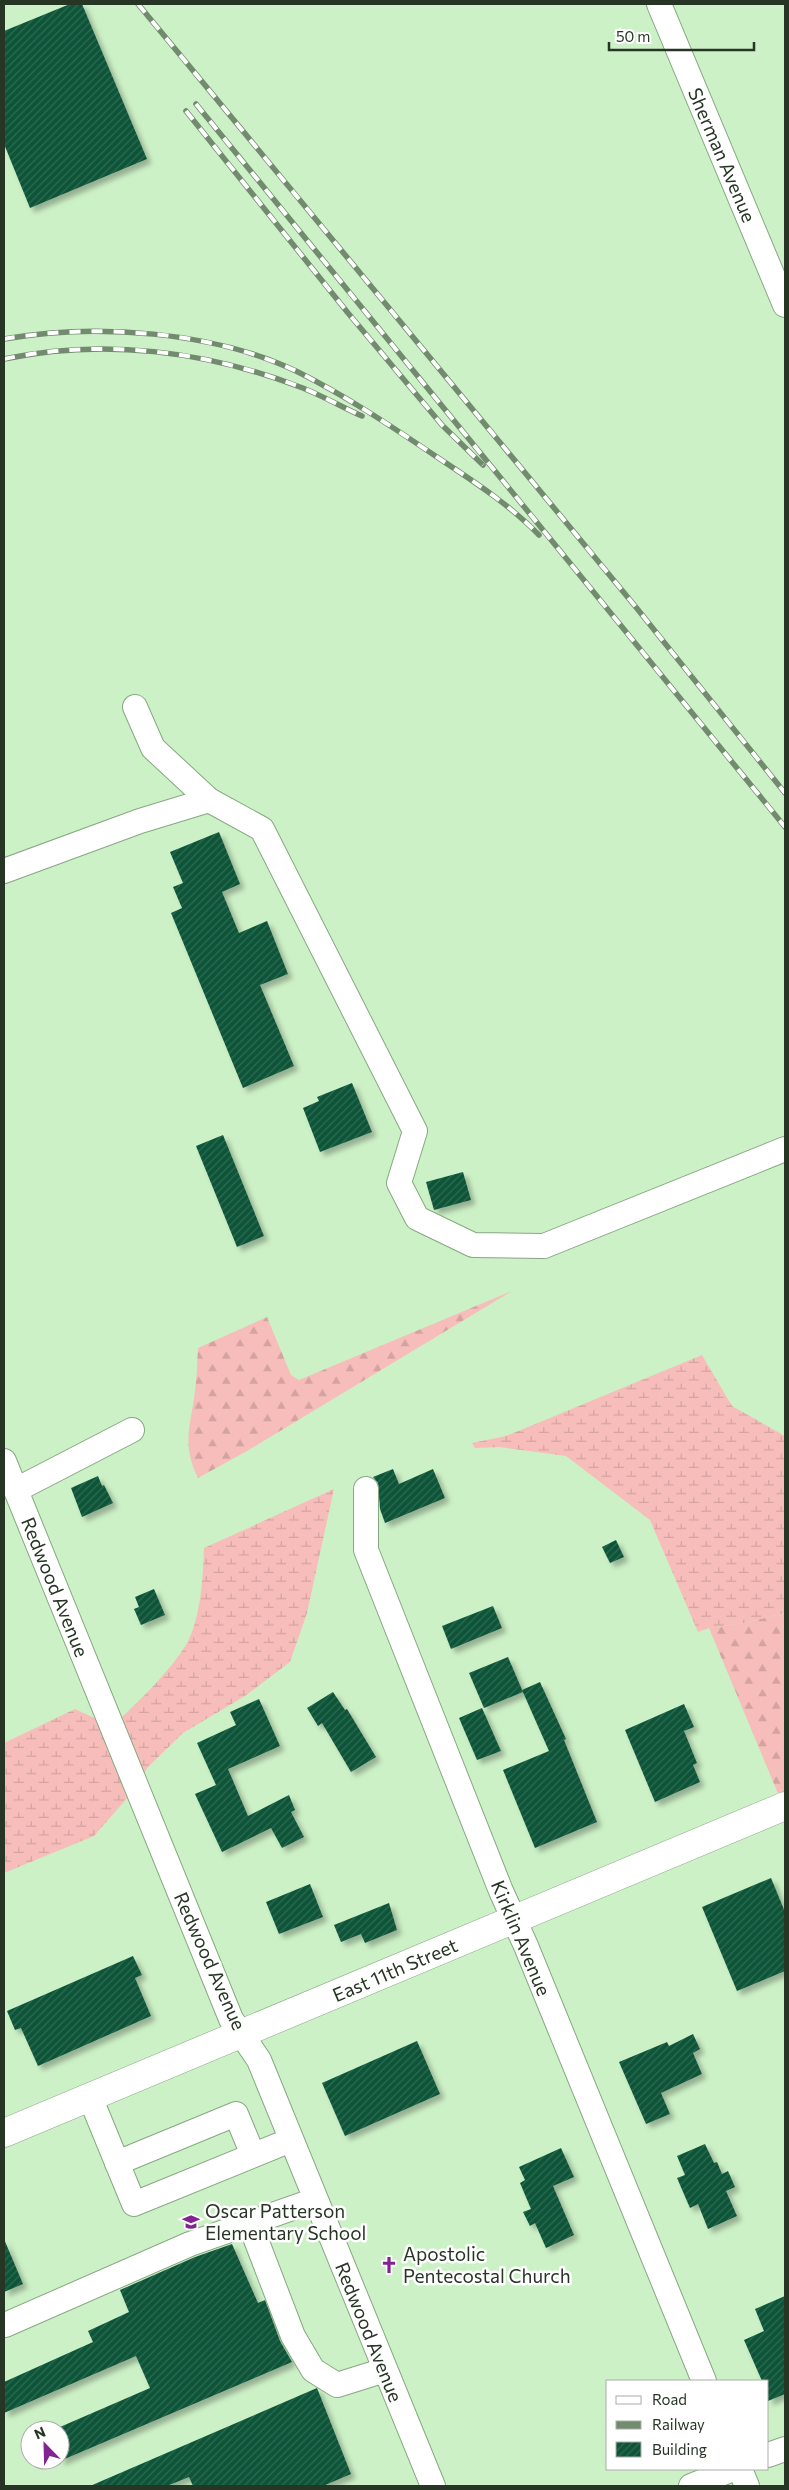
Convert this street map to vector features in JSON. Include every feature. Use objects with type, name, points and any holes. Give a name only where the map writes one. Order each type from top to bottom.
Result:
[{"type":"main road","name":"East 11th Street","points":[[4,2133],[785,1806]]},
{"type":"street","name":"Sherman Avenue","points":[[659,4],[785,303]]},
{"type":"street","points":[[135,707],[153,748],[209,800],[262,829],[415,1131],[399,1183],[417,1218],[473,1245],[544,1246],[785,1149]]},
{"type":"street","points":[[4,871],[140,821],[209,800]]},
{"type":"street","points":[[16,1490],[132,1430]]},
{"type":"street","name":"Redwood Avenue","points":[[4,1460],[231,2019],[258,2060],[433,2486]]},
{"type":"street","name":"Kirklin Avenue","points":[[366,1489],[366,1550],[501,1892],[704,2380]]},
{"type":"street","points":[[90,2097],[134,2204],[290,2140]]},
{"type":"street","points":[[117,2163],[236,2114],[253,2156]]},
{"type":"street","points":[[5,2325],[190,2244],[315,2200]]},
{"type":"street","points":[[250,2224],[293,2336],[313,2370],[337,2385],[385,2370]]},
{"type":"street","points":[[769,2455],[785,2449]]},
{"type":"street","points":[[691,2486],[731,2470]]},
{"type":"street","points":[[740,2470],[747,2486]]},
{"type":"green space","points":[[512,1291],[247,1451],[198,1478],[190,1455],[189,1434],[196,1385],[198,1348],[267,1317],[291,1375],[299,1380]]},
{"type":"green space","points":[[702,1355],[732,1406],[785,1436],[785,1613],[744,1623],[709,1628],[698,1632],[650,1520],[566,1456],[499,1447],[475,1448],[472,1443],[506,1436]]},
{"type":"green space","points":[[334,1489],[307,1613],[290,1662],[245,1696],[183,1733],[147,1768],[143,1775],[120,1719],[164,1674],[186,1645],[191,1635],[198,1611],[202,1585],[204,1548]]},
{"type":"green space","points":[[785,1613],[785,1793],[779,1796],[709,1628],[744,1623]]},
{"type":"green space","points":[[75,1709],[99,1720],[130,1795],[94,1836],[4,1873],[4,1743]]},
{"type":"building","points":[[70,4],[82,4],[147,159],[30,208],[4,144],[4,31]]},
{"type":"building","points":[[219,832],[240,884],[222,892],[239,933],[267,921],[288,974],[260,985],[294,1066],[243,1088],[171,913],[182,908],[173,887],[183,883],[170,852]]},
{"type":"building","points":[[352,1083],[372,1132],[320,1152],[303,1108],[319,1101],[317,1097]]},
{"type":"building","points":[[223,1135],[264,1236],[237,1247],[196,1146]]},
{"type":"building","points":[[463,1172],[471,1200],[434,1210],[426,1182]]},
{"type":"building","points":[[393,1469],[399,1484],[433,1469],[445,1498],[385,1523],[380,1509],[378,1483],[373,1477]]},
{"type":"building","points":[[98,1476],[113,1503],[82,1517],[71,1488]]},
{"type":"building","points":[[616,1540],[624,1557],[610,1563],[602,1547]]},
{"type":"building","points":[[154,1589],[165,1615],[141,1625],[134,1609],[139,1607],[135,1597]]},
{"type":"building","points":[[493,1606],[502,1628],[451,1649],[442,1626]]},
{"type":"building","points":[[508,1657],[523,1692],[484,1708],[469,1673]]},
{"type":"building","points":[[540,1682],[566,1739],[564,1740],[597,1822],[535,1848],[503,1770],[549,1751],[522,1690]]},
{"type":"building","points":[[333,1692],[345,1710],[347,1709],[376,1757],[351,1772],[322,1723],[318,1726],[307,1708]]},
{"type":"building","points":[[259,1699],[280,1746],[228,1769],[248,1816],[289,1795],[295,1810],[291,1812],[304,1837],[282,1848],[271,1828],[222,1852],[195,1794],[216,1785],[197,1743],[236,1725],[230,1712]]},
{"type":"building","points":[[684,1704],[694,1727],[684,1731],[697,1763],[693,1765],[700,1782],[655,1802],[625,1730]]},
{"type":"building","points":[[482,1708],[501,1751],[477,1760],[459,1718]]},
{"type":"building","points":[[771,1878],[785,1912],[785,1971],[737,1991],[702,1907]]},
{"type":"building","points":[[310,1884],[323,1917],[279,1934],[266,1902]]},
{"type":"building","points":[[389,1903],[397,1930],[365,1943],[361,1934],[341,1942],[334,1925]]},
{"type":"building","points":[[133,1956],[142,1975],[135,1978],[151,2016],[38,2066],[21,2028],[15,2030],[7,2011]]},
{"type":"building","points":[[693,2034],[700,2049],[693,2053],[702,2074],[661,2093],[670,2114],[646,2124],[619,2062],[667,2042],[669,2046]]},
{"type":"building","points":[[417,2041],[440,2094],[345,2136],[322,2083]]},
{"type":"building","points":[[705,2144],[714,2163],[717,2162],[722,2174],[728,2171],[735,2187],[726,2191],[737,2216],[708,2229],[698,2204],[690,2208],[677,2178],[685,2175],[677,2156]]},
{"type":"building","points":[[561,2148],[574,2177],[553,2186],[574,2235],[546,2248],[535,2223],[530,2226],[523,2212],[531,2209],[520,2183],[525,2180],[519,2167]]},
{"type":"building","points":[[4,2239],[23,2284],[4,2292]]},
{"type":"building","points":[[232,2244],[258,2303],[265,2300],[280,2341],[292,2362],[70,2457],[70,2423],[150,2388],[136,2356],[4,2413],[4,2382],[93,2342],[88,2331],[129,2312],[120,2290],[195,2257]]},
{"type":"building","points":[[785,2296],[785,2394],[769,2401],[769,2380],[762,2380],[744,2340],[764,2331],[755,2309]]},
{"type":"building","points":[[317,2388],[351,2474],[323,2486],[193,2486],[189,2477],[167,2486],[90,2486]]},
{"type":"railway","points":[[138,4],[635,606],[785,793]]},
{"type":"railway","points":[[196,104],[785,827]]},
{"type":"railway","points":[[186,111],[348,313],[442,425],[483,465]]},
{"type":"railway","points":[[4,339],[39,334],[76,332],[153,334],[192,339],[229,347],[265,358],[315,381],[382,421],[487,491],[539,535]]},
{"type":"railway","points":[[4,359],[79,349],[116,349],[191,357],[228,364],[308,390],[362,416]]},
{"type":"place","name":"Oscar Patterson Elementary School","points":[[191,2222]]},
{"type":"place","name":"Apostolic Pentecostal Church","points":[[389,2265]]}]
